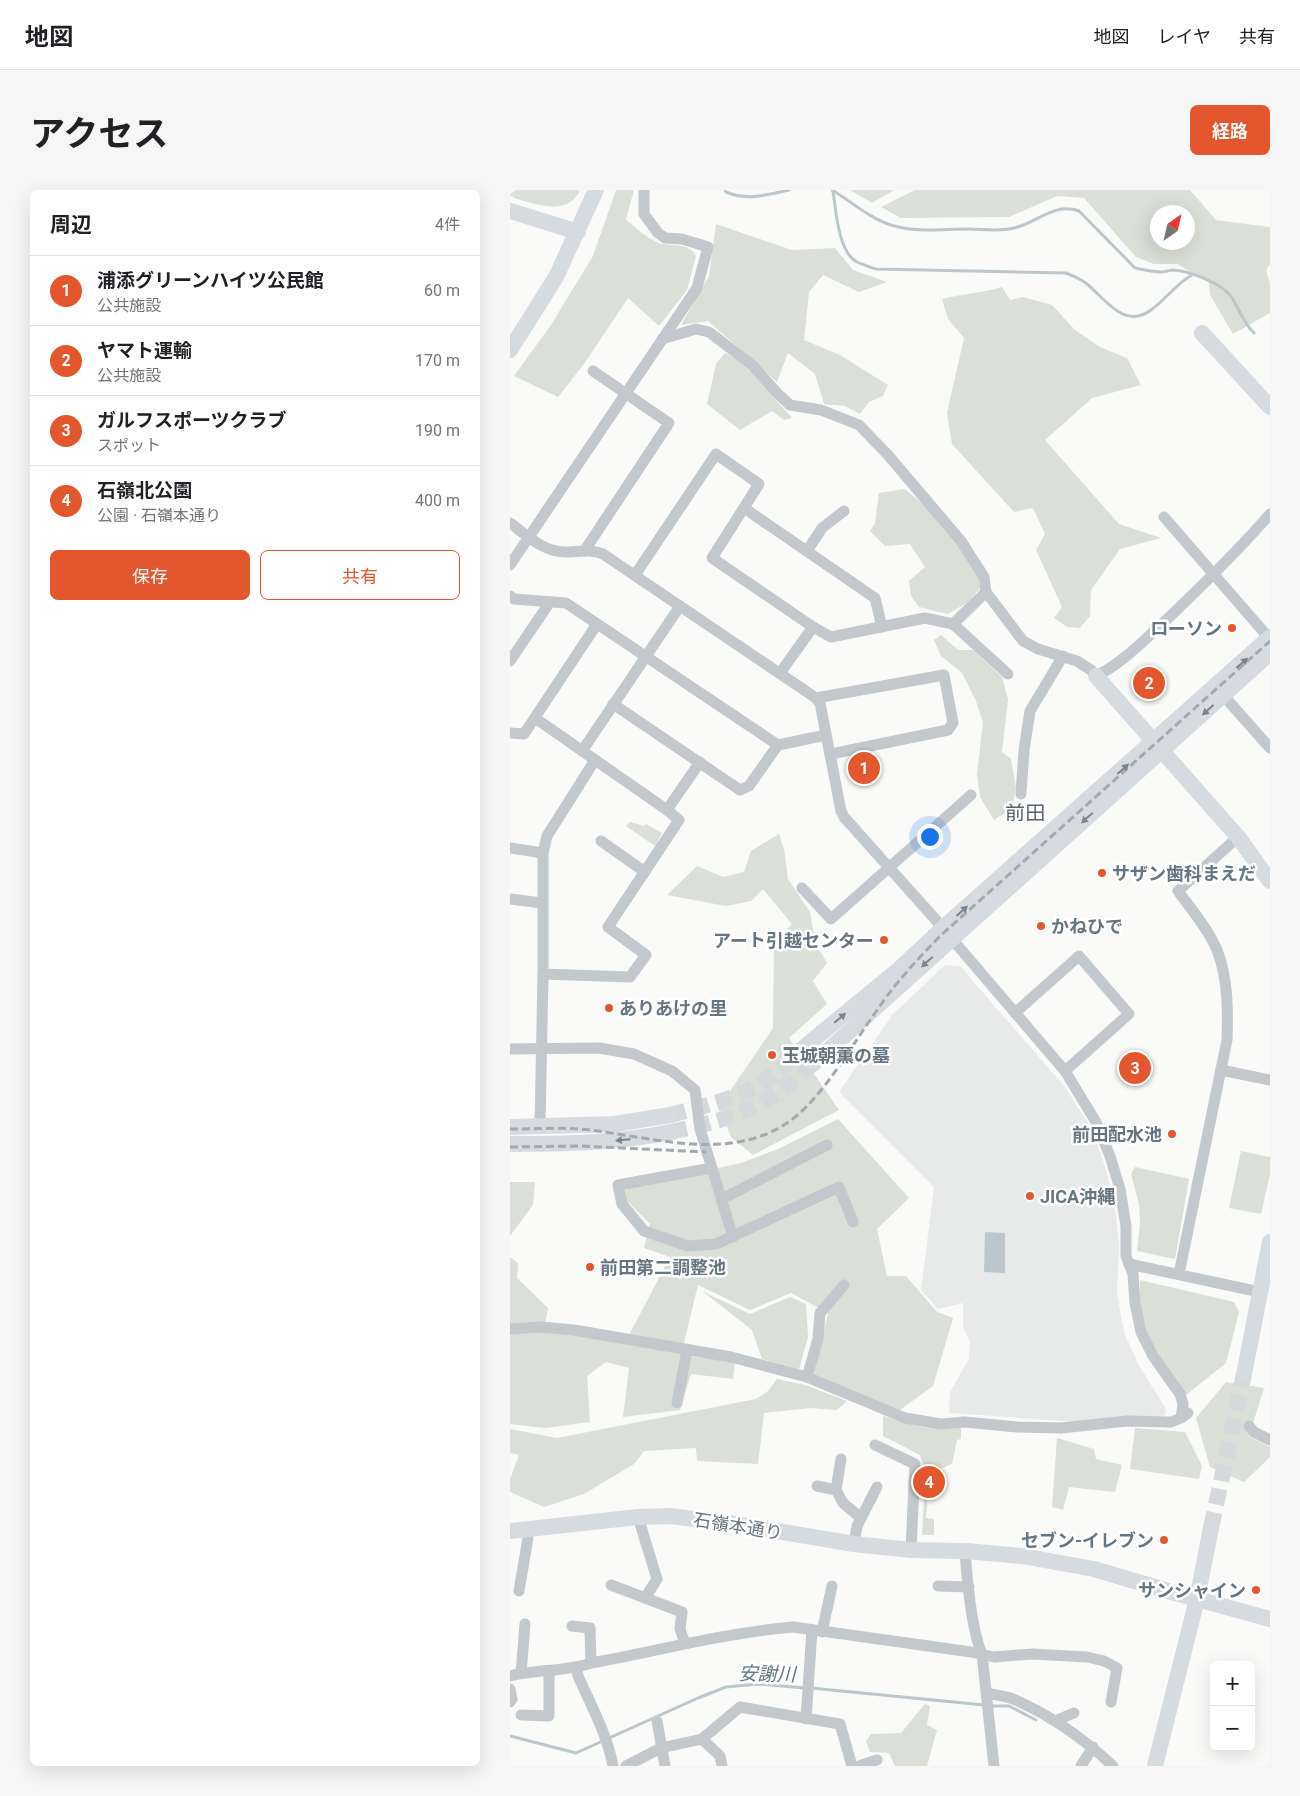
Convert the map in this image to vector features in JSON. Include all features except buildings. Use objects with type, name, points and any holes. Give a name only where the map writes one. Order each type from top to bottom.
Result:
[{"type":"street","points":[[511,348],[556,277],[596,190]]},
{"type":"street","points":[[510,565],[697,288],[708,247],[682,239],[665,238],[658,233],[644,214],[644,190]]},
{"type":"street","points":[[510,211],[578,232]]},
{"type":"street","points":[[662,338],[696,329],[709,332],[752,365],[777,394],[790,405],[820,410],[859,425],[888,455],[961,541],[984,577],[986,592],[1023,641],[1038,649],[1077,661],[1091,670],[1238,837],[1270,881]]},
{"type":"street","points":[[1202,333],[1270,407]]},
{"type":"street","points":[[585,550],[669,422],[593,371]]},
{"type":"street","points":[[635,575],[716,454],[760,484],[712,558],[813,627],[831,637],[925,618],[954,624],[1008,674]]},
{"type":"street","points":[[744,508],[875,598],[882,627]]},
{"type":"street","points":[[807,552],[822,528],[844,511]]},
{"type":"street","points":[[1096,676],[1127,656],[1214,576],[1270,514]]},
{"type":"street","points":[[1164,517],[1270,643]]},
{"type":"street","points":[[510,524],[542,546],[556,551],[571,552],[585,550],[603,554],[780,673],[816,698],[820,703],[841,811],[844,817],[1065,1071],[1096,1122],[1110,1156],[1124,1208],[1126,1256],[1133,1274],[1135,1303],[1141,1332],[1153,1356],[1180,1394],[1185,1416],[1171,1422],[1127,1421],[1061,1428],[1017,1427],[964,1422],[941,1424],[905,1418],[807,1377],[731,1357],[574,1330],[540,1327],[510,1329]]},
{"type":"street","points":[[954,624],[986,592]]},
{"type":"street","points":[[510,596],[514,599],[566,603],[778,745]]},
{"type":"street","points":[[510,661],[550,602]]},
{"type":"street","points":[[582,751],[645,655],[680,606]]},
{"type":"street","points":[[510,733],[524,734],[597,624]]},
{"type":"street","points":[[780,673],[813,627]]},
{"type":"street","points":[[1157,747],[1224,696],[1270,643]]},
{"type":"street","points":[[814,1064],[947,934],[1157,747],[1270,643]]},
{"type":"street","points":[[1021,794],[1024,750],[1030,711],[1063,656]]},
{"type":"street","points":[[816,698],[944,675],[953,723],[948,730],[831,754]]},
{"type":"street","points":[[1224,696],[1270,748]]},
{"type":"street","points":[[613,704],[740,790],[749,786],[778,745],[826,735]]},
{"type":"street","points":[[535,718],[679,820],[608,927],[646,955],[630,977],[543,974]]},
{"type":"street","points":[[540,1127],[543,853],[547,836],[595,760]]},
{"type":"street","points":[[667,810],[700,762]]},
{"type":"street","points":[[802,888],[831,919],[971,795]]},
{"type":"street","points":[[1179,1274],[1227,1040],[1228,1010],[1225,980],[1217,951],[1203,926],[1178,891],[1238,837]]},
{"type":"street","points":[[601,841],[645,872]]},
{"type":"street","points":[[510,848],[543,853]]},
{"type":"street","points":[[510,899],[542,903]]},
{"type":"street","points":[[802,1049],[897,971],[947,934]]},
{"type":"street","points":[[1015,1013],[1079,956],[1129,1014],[1065,1071]]},
{"type":"street","points":[[510,1049],[599,1048],[634,1054],[672,1072],[695,1090],[700,1129],[732,1237]]},
{"type":"street","points":[[1221,1070],[1270,1080]]},
{"type":"street","points":[[510,1126],[540,1127],[615,1124],[670,1115]]},
{"type":"street","points":[[510,1144],[626,1140],[671,1132]]},
{"type":"street","points":[[722,1199],[827,1144]]},
{"type":"street","points":[[712,1168],[618,1185],[622,1204],[644,1231],[688,1246],[716,1244],[839,1187],[853,1222]]},
{"type":"street","points":[[1244,1374],[1270,1242]]},
{"type":"street","points":[[1129,1264],[1260,1292]]},
{"type":"street","points":[[807,1377],[818,1339],[820,1313],[844,1285]]},
{"type":"street","points":[[677,1403],[687,1350]]},
{"type":"street","points":[[1249,1426],[1254,1432],[1270,1440]]},
{"type":"street","points":[[875,1445],[915,1464],[911,1550]]},
{"type":"street","points":[[841,1459],[836,1490],[842,1503],[861,1518]]},
{"type":"street","points":[[817,1486],[836,1490]]},
{"type":"street","points":[[854,1544],[854,1536],[861,1518],[877,1487]]},
{"type":"street","name":"石嶺本通り","points":[[510,1531],[638,1517],[669,1516],[854,1544],[911,1550],[965,1551],[1015,1555],[1068,1563],[1270,1619]]},
{"type":"street","points":[[638,1517],[657,1579],[645,1598]]},
{"type":"street","points":[[1155,1766],[1197,1600],[1211,1528]]},
{"type":"street","points":[[519,1591],[528,1538]]},
{"type":"street","points":[[965,1551],[978,1645],[982,1654],[994,1766]]},
{"type":"street","points":[[611,1585],[682,1612],[680,1629],[685,1643]]},
{"type":"street","points":[[806,1719],[809,1681],[817,1631],[832,1586]]},
{"type":"street","points":[[938,1586],[969,1587]]},
{"type":"street","points":[[525,1624],[516,1674],[576,1668],[685,1643],[767,1630],[793,1628],[994,1657],[1041,1654],[1086,1657],[1104,1661],[1117,1668],[1111,1702]]},
{"type":"street","points":[[572,1626],[590,1628],[591,1664]]},
{"type":"street","points":[[576,1668],[608,1745],[613,1766]]},
{"type":"street","points":[[521,1714],[549,1716],[549,1671]]},
{"type":"street","points":[[510,1689],[512,1699],[510,1702]]},
{"type":"street","points":[[988,1702],[1012,1699],[1055,1721],[1093,1748],[1113,1766]]},
{"type":"street","points":[[626,1766],[661,1748],[702,1739],[740,1708],[840,1724],[852,1766]]},
{"type":"street","points":[[1055,1721],[1074,1714]]},
{"type":"street","points":[[657,1721],[665,1766]]},
{"type":"street","points":[[702,1739],[720,1756],[722,1766]]},
{"type":"street","points":[[1080,1766],[1093,1748]]},
{"type":"street","points":[[858,1766],[877,1760]]},
{"type":"shaded area","points":[[510,190],[580,190],[575,198],[568,203],[550,206],[514,198],[510,195]]},
{"type":"shaded area","points":[[616,190],[634,190],[626,219],[637,229],[659,243],[684,247],[696,256],[687,290],[659,326],[628,298],[584,364],[558,397],[514,376],[551,325],[593,256]]},
{"type":"shaded area","points":[[850,190],[894,190],[872,203]]},
{"type":"shaded area","points":[[915,190],[1190,190],[1216,220],[1270,227],[1270,264],[1266,270],[1270,283],[1270,313],[1233,334],[1210,295],[1209,283],[1177,264],[1154,264],[1136,257],[1084,198],[1057,196],[1009,217],[901,218],[881,207]]},
{"type":"shaded area","points":[[716,224],[792,250],[835,248],[853,270],[887,282],[859,292],[823,275],[809,292],[804,340],[840,355],[888,385],[883,396],[869,402],[860,414],[845,406],[824,404],[815,374],[788,353],[777,382],[708,321],[681,325],[709,276]]},
{"type":"shaded area","points":[[1002,287],[1010,300],[1023,297],[1052,305],[1075,330],[1100,347],[1127,358],[1141,385],[1092,398],[1045,440],[1119,524],[1161,538],[1120,549],[1091,590],[1090,616],[1080,628],[1067,627],[1054,618],[1062,607],[1036,550],[1045,534],[1033,508],[1014,512],[952,444],[947,413],[964,338],[948,319],[942,299]]},
{"type":"shaded area","points":[[725,353],[742,362],[792,418],[784,420],[772,411],[740,430],[707,404],[716,364]]},
{"type":"shaded area","points":[[904,489],[925,505],[955,541],[978,574],[980,588],[968,602],[948,614],[919,607],[911,596],[909,581],[925,567],[910,544],[885,546],[870,531],[875,523],[879,493]]},
{"type":"shaded area","points":[[941,635],[958,650],[973,650],[1002,677],[1008,699],[1002,752],[1011,759],[1016,788],[1012,808],[994,820],[980,797],[977,774],[983,722],[976,701],[962,673],[941,656],[934,640]]},
{"type":"shaded area","points":[[630,822],[644,826],[646,824],[662,833],[655,846],[626,826]]},
{"type":"shaded area","points":[[779,834],[784,849],[788,879],[810,912],[815,942],[827,963],[813,981],[827,1004],[789,1038],[839,1110],[753,1155],[731,1137],[719,1107],[773,1028],[774,942],[792,924],[763,889],[751,901],[726,906],[667,895],[697,866],[723,877],[744,872],[751,851]]},
{"type":"shaded area","points":[[945,965],[960,966],[1065,1087],[1092,1130],[1106,1169],[1115,1209],[1119,1244],[1117,1293],[1124,1332],[1138,1364],[1165,1407],[1165,1415],[1161,1417],[1078,1422],[949,1413],[950,1392],[969,1359],[970,1343],[963,1326],[963,1303],[938,1309],[921,1290],[934,1187],[839,1092],[893,1014]]},
{"type":"shaded area","points":[[838,1119],[909,1198],[877,1229],[887,1276],[906,1276],[937,1312],[953,1318],[933,1386],[900,1410],[868,1399],[814,1374],[828,1313],[791,1293],[750,1310],[698,1285],[681,1355],[735,1362],[733,1379],[691,1374],[680,1410],[623,1417],[629,1368],[606,1362],[587,1376],[590,1422],[545,1428],[510,1424],[510,1257],[518,1263],[517,1278],[548,1308],[545,1324],[629,1335],[670,1257],[644,1248],[650,1224],[624,1198],[626,1188],[741,1163],[778,1149]]},
{"type":"shaded area","points":[[1241,1151],[1270,1157],[1270,1174],[1261,1214],[1229,1208]]},
{"type":"shaded area","points":[[1135,1167],[1189,1179],[1175,1259],[1137,1251],[1140,1222],[1139,1204],[1131,1174]]},
{"type":"shaded area","points":[[510,1182],[535,1182],[533,1205],[510,1236]]},
{"type":"shaded area","points":[[985,1232],[1005,1233],[1005,1273],[984,1272]]},
{"type":"shaded area","points":[[1140,1280],[1234,1302],[1239,1312],[1226,1363],[1186,1395],[1148,1339],[1140,1308]]},
{"type":"shaded area","points":[[702,1291],[750,1314],[790,1297],[806,1304],[808,1337],[799,1370],[762,1359],[752,1330]]},
{"type":"shaded area","points":[[777,1379],[805,1385],[847,1401],[837,1410],[810,1408],[764,1413],[758,1464],[697,1461],[696,1448],[644,1451],[634,1464],[584,1494],[544,1507],[510,1492],[510,1479],[519,1455],[510,1453],[510,1429],[557,1438],[756,1399],[768,1391]]},
{"type":"shaded area","points":[[1226,1382],[1264,1388],[1249,1436],[1270,1447],[1270,1457],[1244,1482],[1210,1467],[1196,1418]]},
{"type":"shaded area","points":[[883,1416],[931,1428],[961,1427],[961,1439],[957,1440],[952,1464],[937,1470],[931,1495],[928,1495],[926,1518],[934,1519],[934,1535],[922,1535],[926,1466],[922,1463],[920,1455],[883,1436]]},
{"type":"shaded area","points":[[1135,1428],[1185,1432],[1202,1466],[1199,1479],[1130,1469]]},
{"type":"shaded area","points":[[1057,1438],[1094,1449],[1096,1459],[1122,1465],[1115,1492],[1069,1487],[1063,1510],[1052,1507]]},
{"type":"shaded area","points":[[925,1704],[930,1706],[927,1725],[937,1730],[927,1766],[895,1766],[889,1753],[870,1752],[866,1741],[871,1734],[901,1733]]},
{"type":"waterway","points":[[725,190],[734,195],[749,197],[789,190]]},
{"type":"waterway","points":[[832,190],[875,218],[891,225],[910,229],[1003,230],[1014,228],[1054,211],[1062,209],[1079,211],[1135,268],[1155,272],[1173,270],[1187,272],[1218,285],[1229,294],[1246,324],[1254,333]]},
{"type":"waterway","points":[[833,191],[839,230],[846,249],[857,262],[876,269],[1066,273],[1085,282],[1116,310],[1124,315],[1133,316],[1142,315],[1151,310],[1192,275]]},
{"type":"waterway","name":"安謝川","points":[[510,1736],[576,1753],[726,1687],[758,1684],[805,1688]]},
{"type":"waterway","name":"安謝川","points":[[811,1688],[984,1705]]},
{"type":"waterway","name":"安謝川","points":[[990,1706],[1009,1706],[1036,1720]]},
{"type":"tunnel","points":[[670,1115],[724,1100],[750,1090],[777,1072],[802,1049]]},
{"type":"tunnel","points":[[671,1132],[719,1120],[753,1107],[777,1093],[814,1063]]},
{"type":"tunnel","points":[[1211,1528],[1244,1374]]},
{"type":"railway","points":[[510,1129],[580,1129],[676,1143],[705,1144],[733,1143],[760,1136],[786,1124],[819,1093],[893,988],[939,937],[1270,641]]},
{"type":"railway","points":[[510,1147],[580,1146],[706,1152]]},
{"type":"place","name":"ローソン","points":[[1232,628]]},
{"type":"place","name":"ヤマト運輸","points":[[1149,683]]},
{"type":"place","name":"浦添グリーンハイツ公民館","points":[[864,768]]},
{"type":"place","name":"サザン歯科まえだ","points":[[1102,873]]},
{"type":"place","name":"かねひで","points":[[1041,926]]},
{"type":"place","name":"アート引越センター","points":[[884,940]]},
{"type":"place","name":"ありあけの里","points":[[609,1008]]},
{"type":"place","name":"玉城朝薫の墓","points":[[772,1055]]},
{"type":"place","name":"ガルフスポーツクラブ","points":[[1135,1068]]},
{"type":"place","name":"前田配水池","points":[[1172,1134]]},
{"type":"place","name":"JICA沖縄","points":[[1030,1196]]},
{"type":"place","name":"前田第二調整池","points":[[590,1267]]},
{"type":"place","name":"石嶺北公園","points":[[929,1482]]},
{"type":"place","name":"セブン-イレブン","points":[[1164,1540]]},
{"type":"place","name":"サンシャイン","points":[[1256,1590]]},
{"type":"district","name":"前田","points":[[1025,813]]}]
